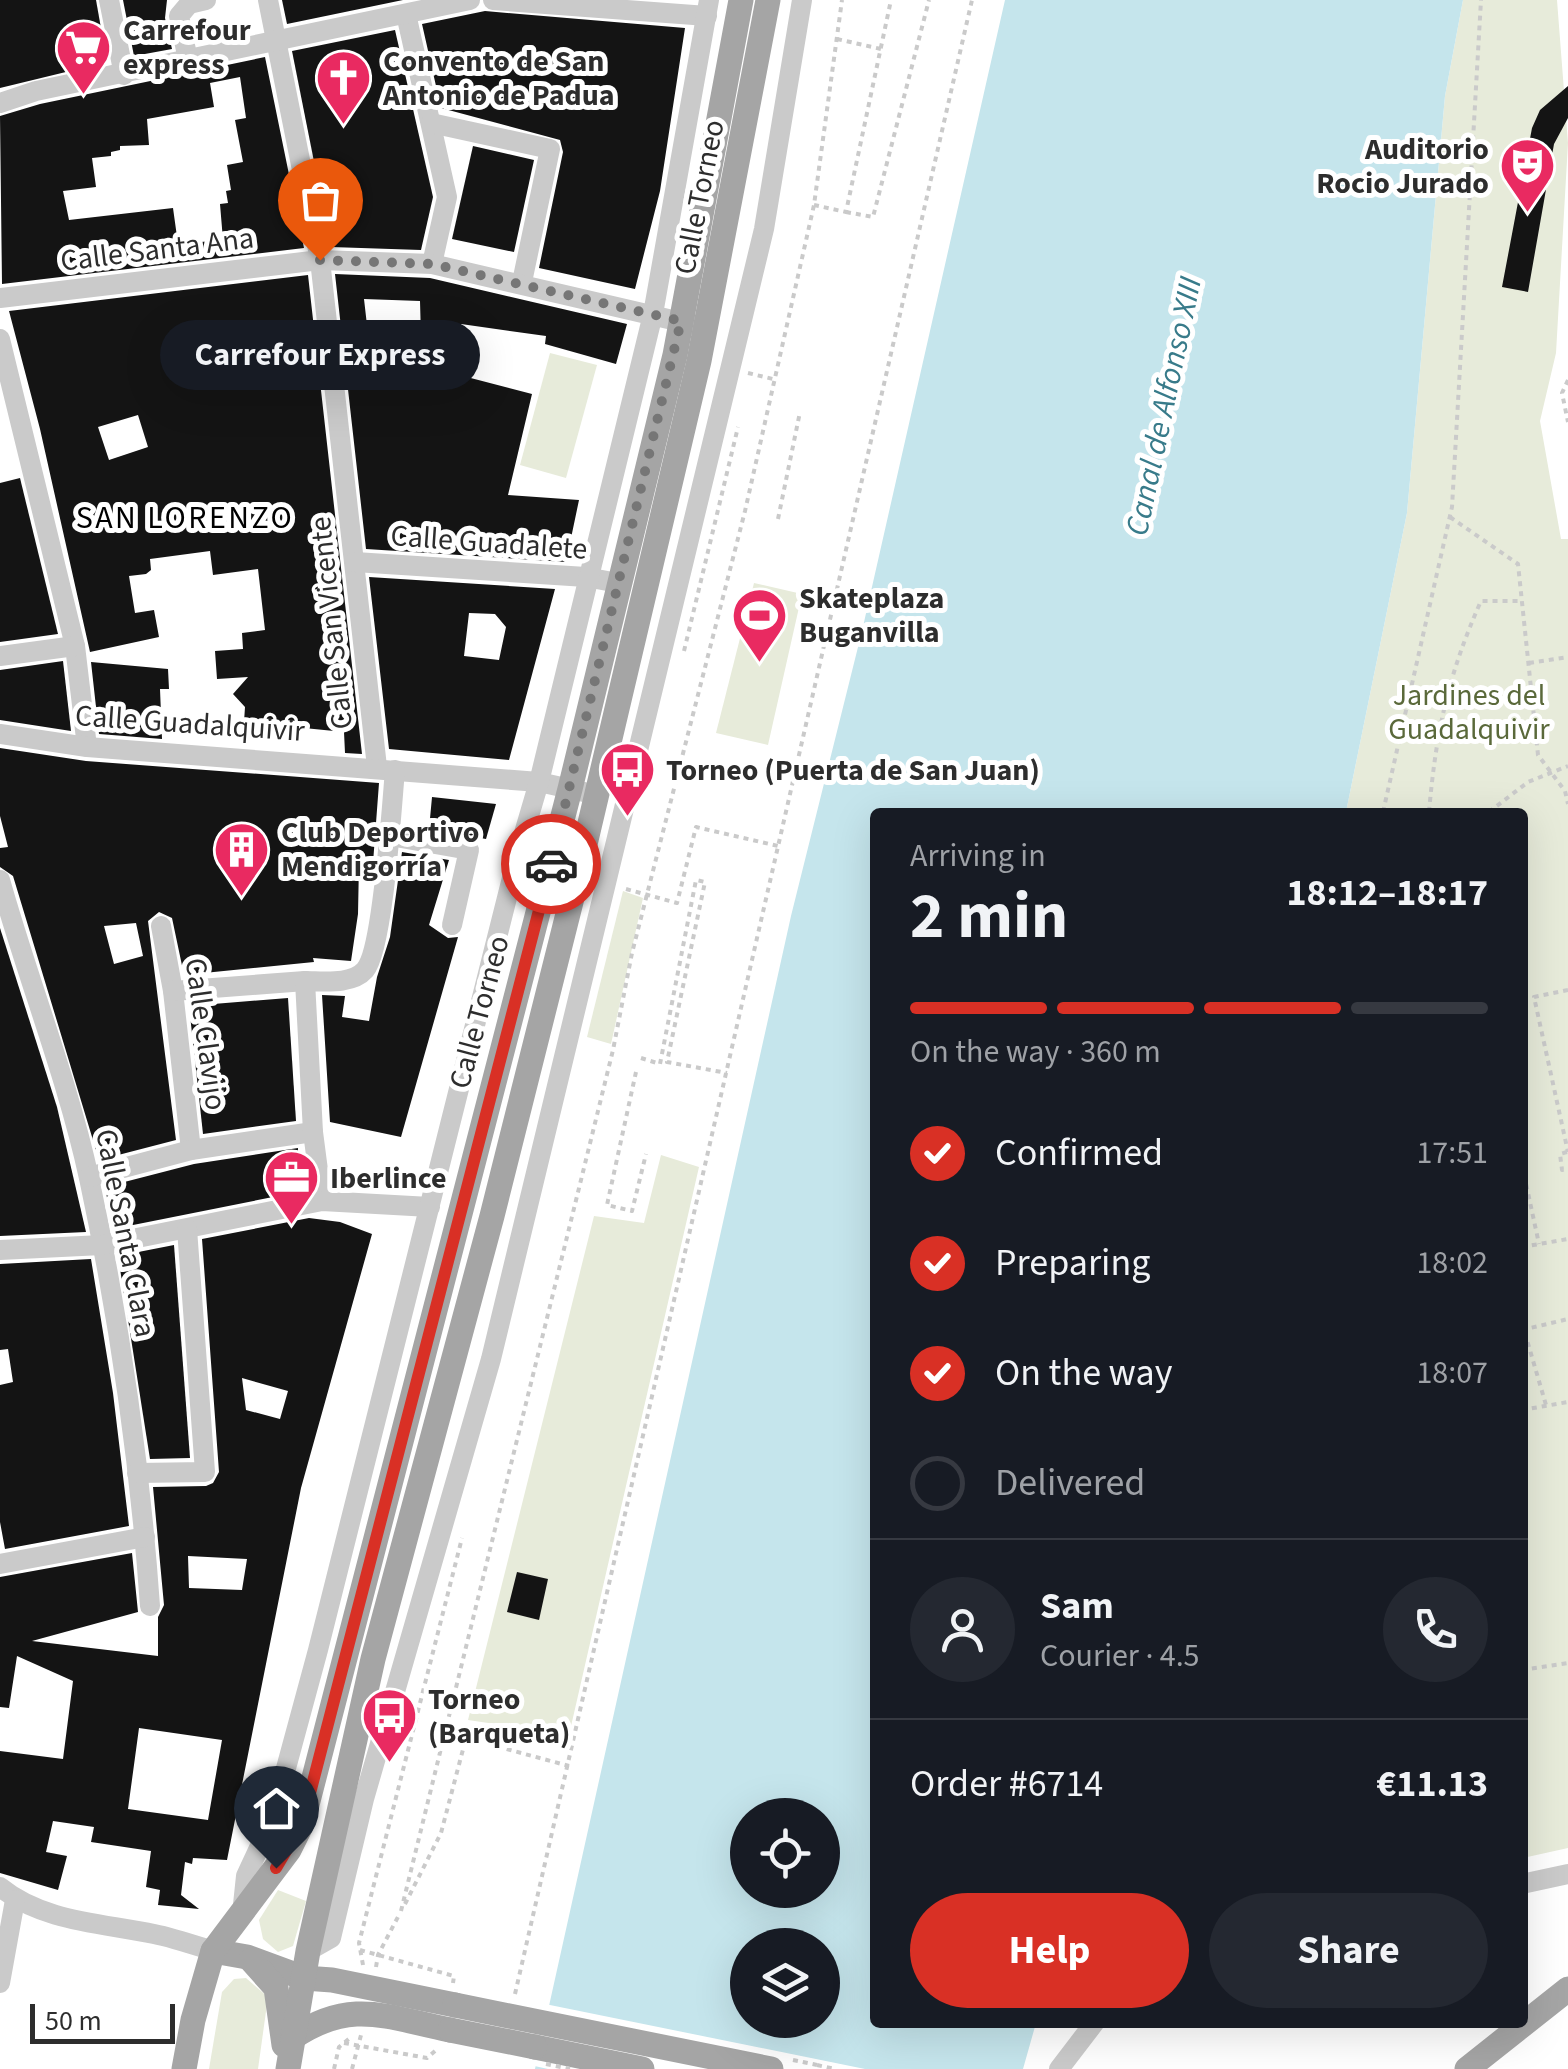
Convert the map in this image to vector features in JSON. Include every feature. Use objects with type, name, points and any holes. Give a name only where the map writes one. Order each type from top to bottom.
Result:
[{"type":"main road","name":"Calle Torneo","points":[[214,1951],[289,1850],[302,1824],[570,789],[681,321],[741,0]]},
{"type":"main road","name":"Calle Torneo","points":[[287,2069],[308,1950],[372,1659],[492,1216],[582,860],[707,328],[768,0]]},
{"type":"main road","points":[[308,1950],[332,1980]]},
{"type":"main road","points":[[184,2069],[193,2020],[214,1951],[247,1956],[304,1978],[372,1988],[450,2018],[642,2069]]},
{"type":"main road","points":[[247,1956],[276,1988],[287,2069]]},
{"type":"main road","points":[[1528,2020],[1568,1989]]},
{"type":"main road","points":[[292,2038],[314,2023],[343,2012],[450,2018],[771,2069]]},
{"type":"main road","points":[[1466,2069],[1518,2028]]},
{"type":"street","points":[[109,0],[124,75]]},
{"type":"street","points":[[188,60],[179,16],[189,4],[206,0]]},
{"type":"street","name":"Calle San Vicente","points":[[268,0],[320,260],[356,562],[386,768],[390,836],[370,962],[360,974],[340,980],[305,981]]},
{"type":"street","points":[[0,103],[36,91],[470,0]]},
{"type":"street","points":[[242,1914],[246,1876],[272,1820],[318,1650],[539,782],[653,314],[708,8],[493,0]]},
{"type":"street","points":[[308,1950],[331,1938],[364,1799],[491,1360],[764,229],[802,0]]},
{"type":"street","points":[[406,14],[447,198],[432,264]]},
{"type":"street","points":[[431,123],[550,149],[522,282]]},
{"type":"street","name":"Calle Santa Ana","points":[[0,298],[320,260],[432,264],[707,328]]},
{"type":"street","points":[[0,339],[75,646],[87,747]]},
{"type":"street","name":"Calle Guadalete","points":[[356,562],[586,577],[618,583]]},
{"type":"street","points":[[0,656],[75,646]]},
{"type":"street","name":"Calle Guadalquivir","points":[[0,734],[87,747],[539,782],[598,796]]},
{"type":"street","points":[[582,860],[624,804]]},
{"type":"street","points":[[390,836],[469,850],[452,925]]},
{"type":"street","name":"Calle Santa Clara","points":[[0,880],[88,1177],[102,1245],[146,1538],[150,1606]]},
{"type":"street","name":"Calle Clavijo","points":[[160,926],[173,991],[191,1150]]},
{"type":"street","points":[[173,991],[305,981],[313,1132],[322,1201]]},
{"type":"street","points":[[88,1177],[191,1150],[313,1132]]},
{"type":"street","points":[[0,1250],[102,1245],[322,1201],[430,1206]]},
{"type":"street","points":[[136,1473],[205,1472],[187,1228]]},
{"type":"street","points":[[0,1564],[146,1538]]},
{"type":"street","points":[[1528,1883],[1568,1874]]},
{"type":"street","points":[[0,1983],[8,1894],[46,1913],[159,1934],[214,1951]]},
{"type":"street","points":[[1060,2069],[1091,2028]]},
{"type":"path","points":[[402,1910],[620,1020],[647,895],[744,511],[814,205],[842,0]]},
{"type":"path","points":[[846,212],[892,0]]},
{"type":"path","points":[[814,205],[873,217],[929,0]]},
{"type":"path","points":[[513,2004],[972,0]]},
{"type":"path","points":[[1384,808],[1450,517],[1481,0]]},
{"type":"path","points":[[837,39],[881,48]]},
{"type":"path","points":[[1568,380],[1562,393],[1568,422]]},
{"type":"path","points":[[778,519],[800,412]]},
{"type":"path","points":[[1450,517],[1518,564],[1538,755],[1565,791],[1568,804]]},
{"type":"path","points":[[1428,808],[1434,754],[1454,663],[1481,601],[1522,601]]},
{"type":"path","points":[[1528,663],[1568,657]]},
{"type":"path","points":[[1494,808],[1528,782],[1568,766]]},
{"type":"path","points":[[647,895],[677,903],[696,827],[779,846]]},
{"type":"path","points":[[641,1058],[660,1064],[696,880],[704,882],[667,1062],[726,1072]]},
{"type":"path","points":[[1528,998],[1568,990]]},
{"type":"path","points":[[1534,996],[1567,1152],[1560,1154],[1562,1170],[1568,1168]]},
{"type":"path","points":[[636,1072],[606,1205],[632,1210],[646,1154]]},
{"type":"path","points":[[1528,1193],[1539,1244]]},
{"type":"path","points":[[1528,1246],[1568,1239]]},
{"type":"path","points":[[1528,1326],[1568,1319]]},
{"type":"path","points":[[1528,1344],[1546,1405]]},
{"type":"path","points":[[1528,1409],[1568,1402]]},
{"type":"path","points":[[1528,1669],[1568,1663]]},
{"type":"path","points":[[372,1988],[378,1954],[441,1832],[466,1738],[569,1766]]},
{"type":"path","points":[[344,2043],[427,2058],[450,2018],[454,1976],[360,1950]]},
{"type":"path","points":[[818,2066],[834,2069]]},
{"type":"green space","name":"Jardines del Guadalquivir","points":[[1463,0],[1557,0],[1568,143],[1556,353],[1540,421],[1561,539],[1568,539],[1568,1848],[1528,1857],[1528,808],[1347,808],[1407,513],[1445,96]]},
{"type":"green space","points":[[550,353],[597,365],[566,478],[520,465]]},
{"type":"green space","name":"Skateplaza Buganvilla","points":[[754,583],[802,594],[768,745],[716,733]]},
{"type":"green space","points":[[623,891],[643,898],[611,1044],[587,1037]]},
{"type":"green space","points":[[661,1155],[699,1167],[569,1735],[468,1720],[594,1216],[644,1223]]},
{"type":"green space","points":[[278,1890],[306,1901],[293,1946],[278,1952],[263,1939],[259,1920]]},
{"type":"green space","points":[[246,1978],[268,1997],[258,2069],[209,2069],[222,1992],[234,1979]]},
{"type":"water","name":"Canal de Alfonso XIII","points":[[1005,0],[1463,0],[1445,96],[1407,513],[1347,808],[870,808],[870,2028],[1035,2028],[1023,2069],[535,2069],[791,916],[862,631]]},
{"type":"pier","points":[[545,2004],[865,2069],[548,2069],[530,2065]]},
{"type":"building","points":[[0,0],[96,0],[107,62],[0,88]]},
{"type":"building","points":[[123,0],[167,0],[165,18],[172,49],[134,56]]},
{"type":"building","points":[[282,0],[403,0],[287,24]]},
{"type":"building","points":[[485,11],[685,28],[660,191],[635,289],[539,268],[563,152],[560,140],[441,108],[422,24]]},
{"type":"building","points":[[395,30],[433,197],[421,250],[331,247],[292,51]]},
{"type":"building","points":[[265,57],[304,248],[2,284],[0,116],[40,104]],"holes":[[[240,77],[246,118],[235,120],[243,162],[227,165],[231,190],[226,191],[228,203],[220,204],[223,240],[178,244],[173,208],[69,220],[63,191],[96,187],[92,158],[111,156],[120,146],[149,145],[147,119],[214,107],[210,83]]]},
{"type":"building","name":"Auditorio Rocio Jurado","points":[[1568,86],[1568,118],[1554,144],[1528,292],[1502,287],[1532,128],[1540,110]]},
{"type":"building","points":[[473,146],[534,160],[514,252],[452,239]]},
{"type":"building","points":[[335,274],[430,278],[627,324],[616,364],[545,344],[546,336],[461,324],[463,376],[532,394],[508,495],[579,500],[566,562],[366,549]],"holes":[[[364,299],[420,301],[421,337],[368,334]]]},
{"type":"building","points":[[308,275],[362,754],[345,753],[344,732],[244,722],[245,707],[233,694],[248,677],[217,679],[215,651],[243,649],[242,633],[265,630],[258,569],[213,575],[210,551],[150,559],[151,570],[129,576],[135,613],[154,610],[159,637],[90,652],[9,311]],"holes":[[[138,415],[148,447],[109,460],[98,427]]]},
{"type":"building","points":[[20,478],[58,634],[0,642],[0,483]]},
{"type":"building","points":[[369,577],[555,589],[509,760],[389,749]],"holes":[[[469,613],[495,614],[506,627],[499,660],[464,656]]]},
{"type":"building","points":[[63,661],[71,731],[0,720],[0,670]]},
{"type":"building","points":[[91,662],[168,669],[169,689],[160,689],[162,739],[99,734]]},
{"type":"building","points":[[0,748],[86,761],[379,783],[373,863],[359,863],[358,914],[351,961],[313,958],[314,962],[184,975],[172,918],[159,912],[148,921],[176,1140],[99,1160],[13,876],[0,867],[0,848],[8,847],[0,816]],"holes":[[[136,923],[143,956],[114,964],[104,926]]]},
{"type":"building","points":[[432,797],[496,804],[486,839],[429,829]]},
{"type":"building","points":[[402,852],[449,860],[429,925],[448,938],[458,937],[401,1137],[330,1122],[322,995],[345,996],[342,1017],[369,1021],[390,937]]},
{"type":"building","points":[[0,928],[57,1107],[86,1232],[0,1236]]},
{"type":"building","points":[[288,998],[296,1121],[203,1134],[189,1006]]},
{"type":"building","points":[[298,1148],[298,1192],[113,1229],[105,1187],[194,1164]]},
{"type":"building","points":[[309,1218],[340,1222],[372,1234],[301,1488],[227,1860],[193,1858],[192,1864],[185,1862],[181,1895],[199,1909],[158,1905],[160,1890],[146,1887],[151,1851],[91,1842],[94,1827],[53,1821],[46,1852],[67,1856],[58,1890],[0,1873],[0,1751],[63,1759],[73,1681],[17,1656],[9,1708],[0,1707],[0,1577],[132,1553],[138,1612],[32,1641],[158,1656],[158,1617],[164,1605],[153,1487],[206,1486],[213,1483],[219,1472],[202,1239]],"holes":[[[242,1378],[288,1391],[280,1419],[246,1410]],[[188,1556],[247,1559],[242,1590],[189,1588]],[[139,1728],[222,1740],[208,1820],[128,1809]]]},
{"type":"building","points":[[174,1245],[190,1458],[150,1459],[118,1256]]},
{"type":"building","points":[[91,1259],[129,1526],[5,1549],[0,1522],[0,1385],[13,1382],[8,1349],[0,1350],[0,1264]]},
{"type":"building","points":[[517,1572],[548,1579],[539,1620],[507,1612]]},
{"type":"way so far","points":[[320,260],[432,264],[681,321],[551,864]]},
{"type":"place","name":"Carrefour express","points":[[84,96]]},
{"type":"place","name":"Convento de San Antonio de Padua","points":[[344,127]]},
{"type":"place","name":"Auditorio Rocio Jurado","points":[[1528,215]]},
{"type":"place","name":"Carrefour Express","points":[[320,260]]},
{"type":"place","name":"Skateplaza Buganvilla","points":[[760,664]]},
{"type":"place","name":"Torneo (Puerta de San Juan)","points":[[627,819]]},
{"type":"place","name":"Club Deportivo Mendigorría","points":[[242,898]]},
{"type":"place","name":"Iberlince","points":[[291,1227]]},
{"type":"place","name":"Torneo (Barqueta)","points":[[389,1765]]},
{"type":"district","name":"SAN LORENZO","points":[[185,517]]},
{"type":"route","points":[[276,1868],[302,1824],[551,864]]}]
